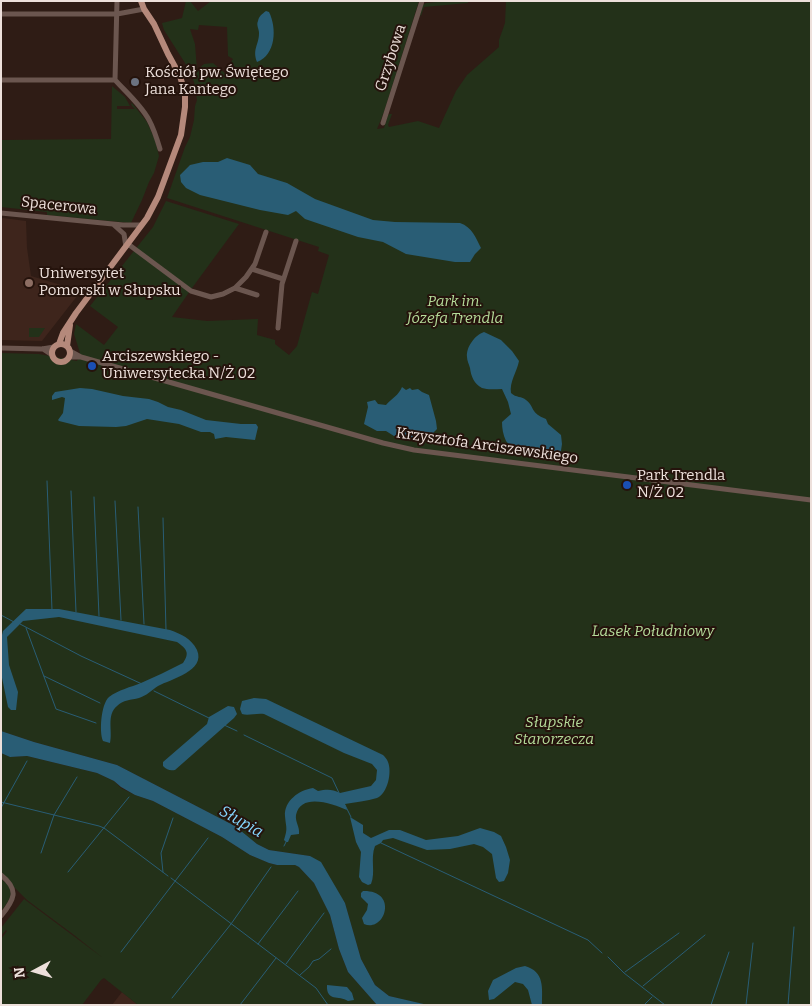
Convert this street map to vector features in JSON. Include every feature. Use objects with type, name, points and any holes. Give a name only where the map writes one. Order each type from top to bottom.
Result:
[{"type":"main road","points":[[71,322],[67,360],[61,362],[55,360],[52,350],[63,333],[71,322],[127,246],[142,225],[158,197],[181,135],[185,94],[180,76],[141,1]]},
{"type":"main road","points":[[146,1],[151,19]]},
{"type":"main road","points":[[56,345],[65,344],[69,352]]},
{"type":"street","points":[[117,1],[115,80],[145,113],[154,129],[160,150]]},
{"type":"street","name":"Grzybowa","points":[[383,122],[422,1]]},
{"type":"street","points":[[1,14],[117,14],[144,9]]},
{"type":"street","points":[[1,80],[115,80]]},
{"type":"street","name":"Spacerowa","points":[[1,213],[132,226],[142,225]]},
{"type":"street","name":"Spacerowa","points":[[114,224],[124,234],[127,246]]},
{"type":"street","points":[[127,246],[191,291],[211,297],[235,288],[252,269],[258,259],[266,232]]},
{"type":"street","points":[[278,328],[281,287],[296,241]]},
{"type":"street","points":[[252,269],[283,279]]},
{"type":"street","points":[[235,288],[257,295]]},
{"type":"street","points":[[1,348],[42,349],[56,345]]},
{"type":"street","points":[[42,349],[52,355]]},
{"type":"street","name":"Krzysztofa Arciszewskiego","points":[[69,352],[345,433],[405,448],[811,500]]},
{"type":"street","points":[[1,875],[9,881],[13,892],[10,905],[1,916]]},
{"type":"shaded area","name":"Uniwersytet Pomorski w Słupsku","points":[[1,219],[26,221],[31,276],[81,291],[42,341],[1,340]]},
{"type":"shaded area","points":[[122,992],[138,1005],[112,1005]]},
{"type":"green space","points":[[186,1],[190,1],[198,11],[211,1],[419,1],[377,129],[384,128],[390,114],[392,114],[389,127],[418,121],[439,128],[456,91],[467,75],[499,47],[499,40],[505,23],[506,1],[811,1],[811,1005],[428,1005],[389,996],[375,985],[361,959],[345,903],[310,856],[269,850],[257,844],[235,826],[117,765],[1,731],[1,353],[39,354],[77,361],[80,353],[74,334],[76,324],[104,345],[118,327],[90,306],[153,227],[166,201],[239,224],[172,317],[207,321],[258,319],[257,335],[275,340],[275,344],[289,355],[297,346],[312,292],[318,294],[329,255],[318,251],[319,247],[167,198],[190,137],[197,100],[194,82],[185,63],[164,30],[162,23],[182,18]],"holes":[[[199,25],[227,27],[228,56],[233,59],[231,62],[234,71],[227,75],[213,63],[204,64],[197,70],[195,44],[190,29],[198,30]]]},
{"type":"green space","points":[[468,1],[468,3],[424,7],[420,15],[423,5],[426,3]]},
{"type":"green space","points":[[112,86],[125,97],[130,106],[117,106],[117,109],[135,109],[132,103],[147,122],[155,140],[159,156],[154,173],[131,223],[47,215],[47,212],[1,207],[1,140],[111,139]]},
{"type":"green space","points":[[29,328],[45,328],[39,337],[29,337]]},
{"type":"green space","points":[[1,753],[10,757],[27,756],[97,773],[114,781],[121,788],[153,801],[222,837],[250,855],[277,865],[295,865],[299,867],[314,883],[330,915],[339,949],[348,972],[377,1005],[138,1005],[104,978],[82,1005],[3,1005],[1,1003],[1,939],[7,931],[1,936],[1,928],[24,899],[103,958],[27,900],[1,874]]},
{"type":"green space","points":[[1,879],[9,887],[11,895],[1,911]]},
{"type":"water","points":[[266,11],[269,12],[272,18],[273,40],[268,53],[257,62],[255,50],[259,31],[257,22]]},
{"type":"water","points":[[227,158],[250,165],[258,174],[287,183],[315,199],[373,220],[460,223],[471,230],[481,248],[470,262],[455,262],[406,254],[383,242],[358,237],[305,219],[296,211],[288,215],[200,195],[186,188],[181,182],[180,175],[190,165],[203,162],[218,162]]},
{"type":"water","points":[[484,332],[501,340],[519,361],[511,385],[511,393],[526,400],[535,412],[546,419],[548,424],[561,435],[560,457],[547,460],[534,457],[521,452],[506,441],[502,422],[511,414],[502,389],[487,389],[479,386],[472,377],[467,360],[470,345],[477,336]]},
{"type":"water","points":[[402,387],[406,390],[410,388],[412,390],[418,389],[429,395],[437,429],[432,434],[427,434],[423,438],[407,439],[394,436],[386,431],[377,431],[364,424],[368,407],[367,402],[375,400],[378,404],[386,405],[397,395]]},
{"type":"water","points":[[80,388],[149,399],[206,420],[256,424],[258,427],[255,440],[226,437],[215,439],[214,434],[210,432],[201,432],[179,424],[147,419],[126,426],[116,427],[79,426],[59,421],[63,413],[65,398],[52,400],[52,396],[55,392]]},
{"type":"water","points":[[26,609],[59,609],[170,630],[192,642],[197,650],[197,664],[186,673],[158,686],[142,697],[119,704],[111,718],[110,743],[103,741],[101,731],[102,718],[104,706],[109,697],[183,663],[187,654],[185,649],[177,642],[59,617],[23,621],[7,637],[9,665],[18,692],[16,710],[11,710],[8,707],[1,673],[1,639],[3,631]]},
{"type":"water","points":[[254,698],[266,699],[383,755],[388,761],[390,771],[384,792],[377,798],[345,804],[347,810],[326,803],[311,802],[304,804],[299,808],[296,815],[299,834],[291,835],[288,842],[286,842],[284,840],[286,830],[285,811],[293,797],[313,788],[318,791],[329,790],[340,793],[371,786],[376,780],[377,770],[372,764],[344,753],[264,714],[242,714],[240,709],[242,701]]},
{"type":"water","points":[[228,706],[234,707],[237,714],[234,718],[175,770],[169,770],[163,766],[163,762],[207,724],[209,717]]},
{"type":"water","points":[[1,731],[117,765],[235,826],[257,844],[269,850],[310,856],[321,862],[345,903],[361,959],[375,985],[389,996],[428,1005],[377,1005],[348,972],[339,949],[330,915],[314,883],[299,867],[295,865],[277,865],[250,855],[222,837],[153,801],[135,795],[114,781],[97,773],[27,756],[10,757],[1,753]]},
{"type":"water","points":[[350,817],[363,825],[363,833],[371,838],[389,830],[400,830],[426,840],[458,836],[480,828],[494,832],[501,836],[506,847],[510,860],[508,873],[504,881],[499,882],[496,878],[492,854],[483,847],[474,844],[450,849],[427,850],[393,838],[383,840],[375,846],[372,879],[371,884],[368,885],[362,882],[359,877],[361,852],[356,842]]},
{"type":"water","points":[[363,891],[374,893],[381,897],[385,903],[382,917],[378,922],[371,925],[364,924],[362,918],[368,904],[361,897]]},
{"type":"water","points":[[525,966],[536,972],[539,976],[542,987],[542,1005],[532,1005],[528,990],[523,984],[515,982],[494,999],[489,1000],[488,991],[493,980],[516,968]]},
{"type":"water","points":[[327,985],[347,987],[352,993],[354,1000],[348,1001],[331,996],[327,990]]},
{"type":"waterway","points":[[47,481],[52,610]]},
{"type":"waterway","points":[[71,491],[76,612]]},
{"type":"waterway","points":[[94,497],[99,616]]},
{"type":"waterway","points":[[115,501],[121,620]]},
{"type":"waterway","points":[[138,507],[144,624]]},
{"type":"waterway","points":[[163,518],[166,630]]},
{"type":"waterway","points":[[1,615],[14,622]]},
{"type":"waterway","points":[[20,624],[81,656],[142,684]]},
{"type":"waterway","points":[[26,628],[56,709],[96,723]]},
{"type":"waterway","points":[[44,676],[100,703]]},
{"type":"waterway","points":[[154,691],[209,718]]},
{"type":"waterway","points":[[224,725],[237,731]]},
{"type":"waterway","points":[[244,735],[332,778],[340,795]]},
{"type":"waterway","points":[[1,808],[27,761]]},
{"type":"waterway","points":[[41,853],[54,815],[77,777]]},
{"type":"waterway","points":[[68,872],[129,797]]},
{"type":"waterway","points":[[1,802],[104,828],[168,876]]},
{"type":"waterway","points":[[345,805],[351,817]]},
{"type":"waterway","points":[[163,872],[161,853],[173,818]]},
{"type":"waterway","points":[[121,952],[208,838]]},
{"type":"waterway","points":[[284,846],[286,842]]},
{"type":"waterway","points":[[381,843],[588,940],[602,953]]},
{"type":"waterway","points":[[172,998],[231,924],[271,867]]},
{"type":"waterway","points":[[171,878],[316,988],[328,1005]]},
{"type":"waterway","points":[[258,944],[298,891]]},
{"type":"waterway","points":[[286,964],[324,913]]},
{"type":"waterway","points":[[788,1005],[794,927]]},
{"type":"waterway","points":[[625,972],[679,933]]},
{"type":"waterway","points":[[643,986],[705,935]]},
{"type":"waterway","points":[[746,1005],[753,943]]},
{"type":"waterway","points":[[300,975],[313,961],[319,959],[331,949]]},
{"type":"waterway","points":[[711,1005],[729,952]]},
{"type":"waterway","points":[[608,957],[624,973],[665,1005]]},
{"type":"waterway","points":[[240,1005],[276,958]]},
{"type":"waterway","points":[[644,1005],[652,997]]},
{"type":"place","name":"Kościół pw. Świętego Jana Kantego","points":[[135,82]]},
{"type":"place","name":"Uniwersytet Pomorski w Słupsku","points":[[29,283]]},
{"type":"place","name":"Arciszewskiego - Uniwersytecka N/Ż 02","points":[[92,366]]},
{"type":"place","name":"Park Trendla N/Ż 02","points":[[627,485]]},
{"type":"park label","name":"Park im. Józefa Trendla","points":[[455,310]]},
{"type":"park label","name":"Lasek Południowy","points":[[653,632]]},
{"type":"park label","name":"Słupskie Starorzecza","points":[[554,732]]},
{"type":"water label","name":"Słupia","points":[[241,822]]}]
